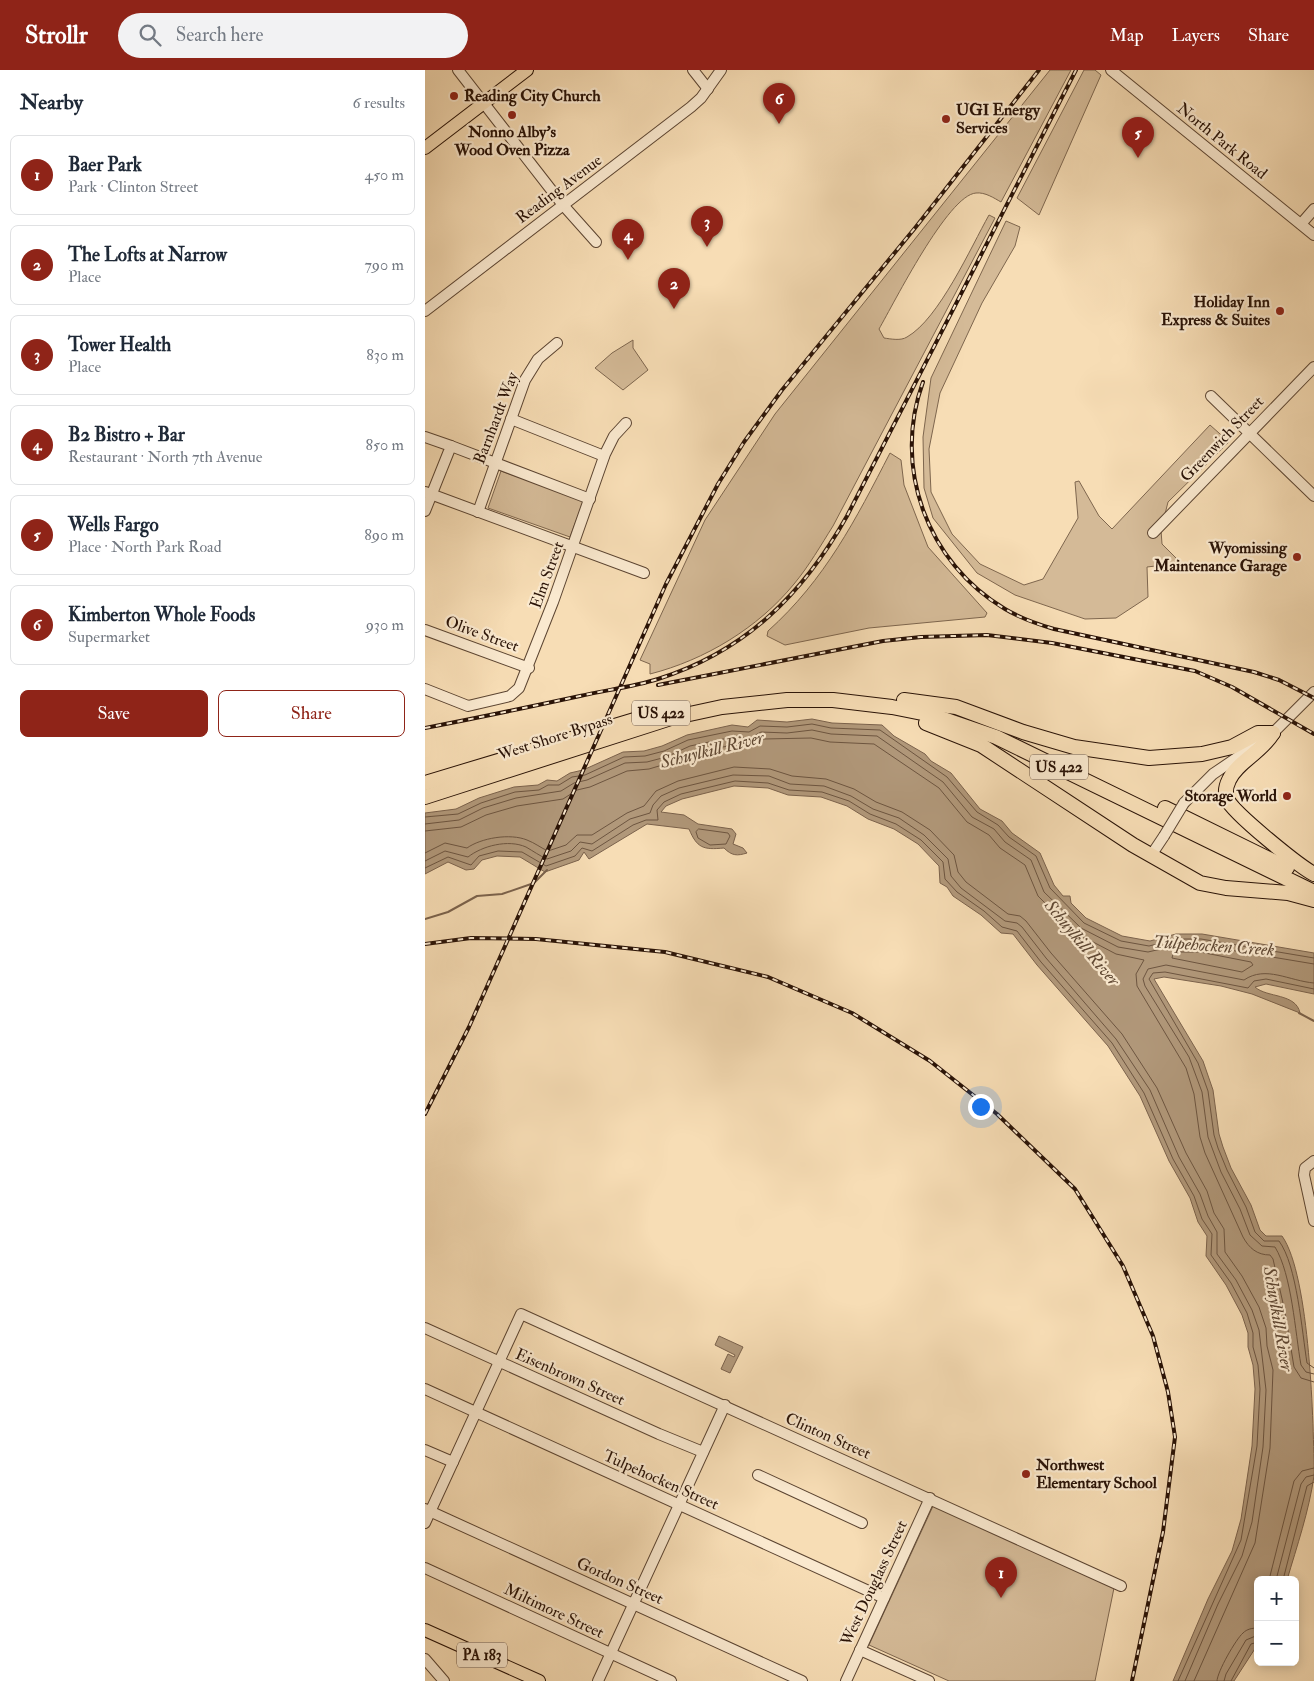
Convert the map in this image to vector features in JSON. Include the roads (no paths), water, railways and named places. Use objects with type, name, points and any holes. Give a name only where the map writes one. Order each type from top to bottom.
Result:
[{"type":"highway","name":"West Shore Bypass","points":[[425,783],[656,714],[721,698],[787,691],[855,693],[937,707],[982,722],[1030,743],[1314,881]]},
{"type":"highway","points":[[787,700],[900,716],[966,737],[999,756],[1133,846],[1152,854],[1190,878],[1208,885],[1288,893],[1314,900]]},
{"type":"highway","name":"West Shore Bypass","points":[[425,797],[671,718],[722,707],[787,700],[833,700],[892,707],[932,715],[970,727],[1032,753],[1314,892]]},
{"type":"highway","points":[[904,700],[955,707],[1023,732],[1074,747],[1149,758],[1202,754],[1232,747],[1258,733],[1273,733]]},
{"type":"highway","points":[[1273,733],[1265,745],[1231,777],[1227,786],[1227,799],[1238,812],[1298,863],[1314,874]]},
{"type":"main road","points":[[425,148],[527,70]]},
{"type":"main road","name":"PA 183","points":[[425,1630],[539,1681]]},
{"type":"street","points":[[459,70],[563,205],[596,242]]},
{"type":"street","points":[[693,70],[708,89]]},
{"type":"street","name":"Reading Avenue","points":[[425,311],[691,107],[708,89],[721,70]]},
{"type":"street","name":"North Park Road","points":[[1114,72],[1314,236]]},
{"type":"street","points":[[1301,224],[1314,209]]},
{"type":"street","name":"Barnhardt Way","points":[[478,512],[511,419],[533,365],[557,343]]},
{"type":"street","name":"Greenwich Street","points":[[1153,533],[1314,367]]},
{"type":"street","points":[[1211,396],[1314,496]]},
{"type":"street","points":[[511,419],[604,456]]},
{"type":"street","name":"Elm Street","points":[[425,689],[469,706],[511,696],[519,688],[529,668],[604,456],[614,436],[626,423]]},
{"type":"street","points":[[425,437],[590,499]]},
{"type":"street","points":[[425,512],[428,493],[451,446]]},
{"type":"street","points":[[428,493],[644,573]]},
{"type":"street","name":"Olive Street","points":[[425,630],[529,668]]},
{"type":"street","points":[[1152,854],[1184,804],[1213,774],[1273,733],[1314,692]]},
{"type":"street","points":[[1311,1163],[1304,1175],[1314,1221]]},
{"type":"street","name":"Clinton Street","points":[[499,1362],[521,1314],[1121,1586]]},
{"type":"street","name":"Eisenbrown Street","points":[[425,1328],[703,1452]]},
{"type":"street","points":[[425,1523],[428,1510],[453,1462],[499,1362]]},
{"type":"street","name":"Tulpehocken Street","points":[[425,1389],[884,1598]]},
{"type":"street","points":[[598,1681],[725,1405]]},
{"type":"street","points":[[425,1450],[453,1462]]},
{"type":"street","points":[[758,1475],[862,1523]]},
{"type":"street","name":"West Douglass Street","points":[[846,1681],[930,1498]]},
{"type":"street","name":"Gordon Street","points":[[428,1510],[801,1681]]},
{"type":"street","name":"Miltimore Street","points":[[425,1568],[671,1681]]},
{"type":"street","points":[[860,1650],[929,1681]]},
{"type":"street","points":[[425,1659],[444,1681]]},
{"type":"water","points":[[812,719],[832,723],[882,725],[894,736],[925,754],[931,761],[951,773],[980,809],[1002,821],[1012,833],[1040,853],[1054,885],[1063,896],[1070,896],[1071,903],[1086,918],[1122,936],[1150,941],[1176,934],[1202,934],[1314,953],[1314,994],[1266,984],[1255,987],[1293,1002],[1300,1013],[1252,994],[1221,986],[1164,977],[1154,979],[1203,1061],[1213,1090],[1219,1134],[1223,1147],[1231,1168],[1251,1205],[1260,1230],[1266,1236],[1282,1236],[1291,1256],[1299,1283],[1309,1353],[1313,1424],[1314,1476],[1312,1489],[1288,1576],[1254,1576],[1254,1650],[1234,1681],[1173,1681],[1208,1599],[1232,1551],[1241,1519],[1252,1446],[1255,1389],[1253,1365],[1248,1347],[1248,1333],[1242,1315],[1226,1285],[1206,1256],[1207,1236],[1198,1222],[1190,1198],[1169,1161],[1140,1096],[1108,1046],[1037,965],[1013,934],[1001,933],[981,915],[953,896],[947,887],[940,883],[939,866],[918,844],[894,829],[868,819],[847,806],[821,797],[788,795],[768,788],[734,786],[682,799],[666,806],[661,812],[684,815],[698,824],[732,829],[736,834],[733,844],[743,848],[747,853],[737,855],[730,853],[724,848],[706,848],[698,844],[689,829],[647,824],[589,859],[584,852],[579,860],[545,872],[520,857],[497,856],[482,860],[474,869],[466,870],[448,862],[425,874],[425,813],[456,809],[479,798],[514,787],[538,785],[547,780],[557,781],[570,773],[583,770],[623,752],[644,751],[662,746],[687,735],[732,725],[748,727],[757,720],[787,722]]},
{"type":"water","points":[[719,1336],[743,1347],[730,1373],[721,1369],[728,1354],[734,1357],[735,1355],[715,1345]]},
{"type":"waterway","points":[[425,919],[448,912],[477,896],[502,894],[534,883],[547,870]]},
{"type":"waterway","points":[[1299,1013],[1314,1021]]},
{"type":"railway","points":[[425,1114],[469,1027],[666,584],[718,484],[744,442],[782,390],[915,228],[1039,70]]},
{"type":"railway","points":[[425,728],[658,679],[690,667],[718,653],[745,636],[791,594],[830,544],[847,516],[1076,70]]},
{"type":"railway","points":[[923,382],[914,414],[912,447],[915,479],[923,510],[937,539],[955,566],[978,590],[1005,609],[1041,625],[1254,672],[1279,680],[1314,698]]},
{"type":"railway","points":[[658,685],[883,641],[921,637],[987,635],[1052,643],[1195,671],[1232,687],[1314,734]]},
{"type":"railway","points":[[425,944],[471,938],[536,939],[665,952],[768,977],[852,1013],[930,1061],[997,1114],[1075,1189],[1123,1266],[1153,1336],[1168,1392],[1175,1437],[1163,1532],[1132,1681]]},
{"type":"place","name":"Reading City Church","points":[[454,96]]},
{"type":"place","name":"Nonno Alby’s Wood Oven Pizza","points":[[512,115]]},
{"type":"place","name":"UGI Energy Services","points":[[946,119]]},
{"type":"place","name":"Kimberton Whole Foods","points":[[779,124]]},
{"type":"place","name":"Wells Fargo","points":[[1138,158]]},
{"type":"place","name":"Tower Health","points":[[707,247]]},
{"type":"place","name":"B2 Bistro + Bar","points":[[628,260]]},
{"type":"place","name":"The Lofts at Narrow","points":[[674,309]]},
{"type":"place","name":"Holiday Inn Express & Suites","points":[[1280,311]]},
{"type":"place","name":"Wyomissing Maintenance Garage","points":[[1297,557]]},
{"type":"place","name":"Storage World","points":[[1287,796]]},
{"type":"place","name":"Northwest Elementary School","points":[[1026,1474]]},
{"type":"place","name":"Baer Park","points":[[1001,1598]]},
{"type":"water label","name":"Schuylkill River","points":[[712,750]]},
{"type":"water label","name":"Schuylkill River","points":[[1082,943]]},
{"type":"water label","name":"Tulpehocken Creek","points":[[1214,946]]},
{"type":"water label","name":"Schuylkill River","points":[[1278,1319]]}]
